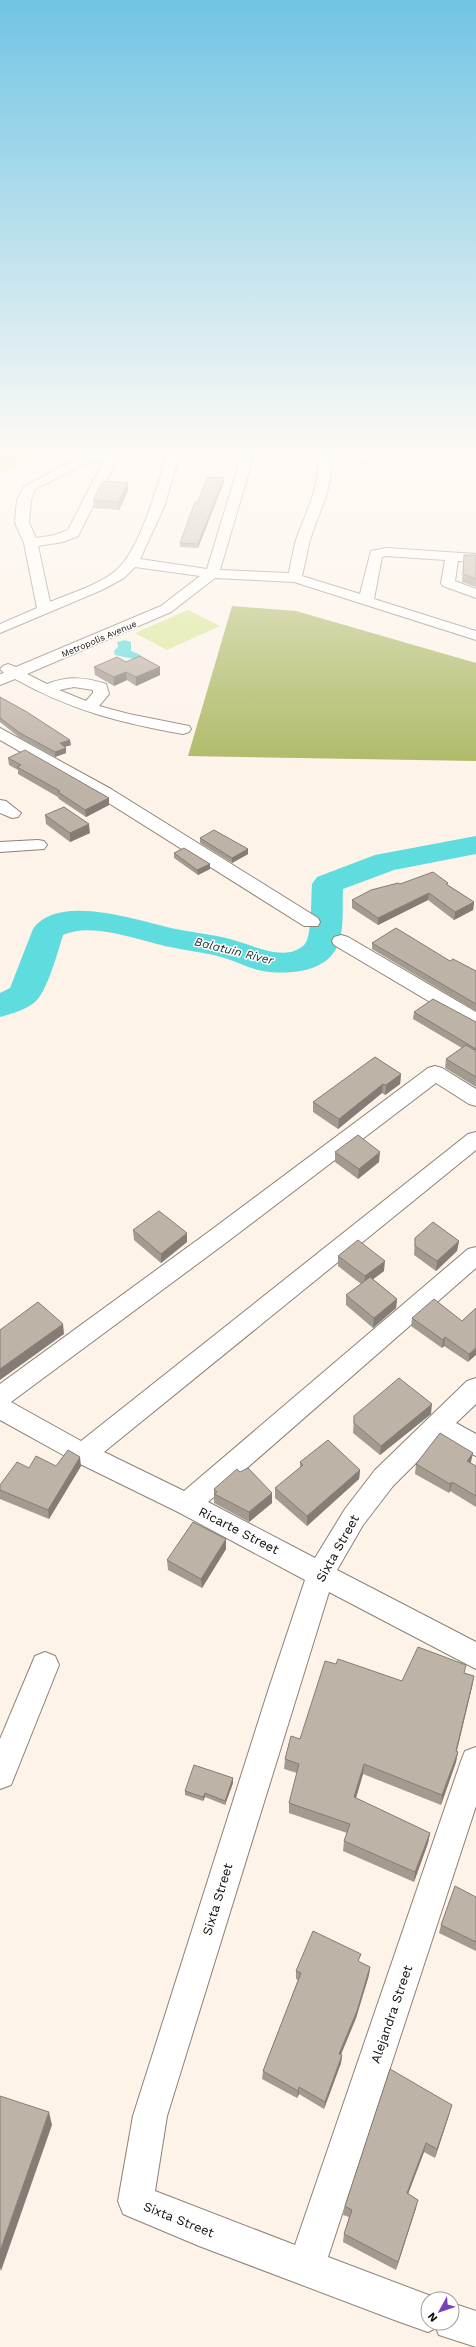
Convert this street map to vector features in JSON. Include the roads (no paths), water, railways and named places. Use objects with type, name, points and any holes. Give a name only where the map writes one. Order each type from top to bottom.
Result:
[{"type":"street","points":[[35,561],[45,610]]},
{"type":"street","points":[[212,574],[216,561]]},
{"type":"street","points":[[295,578],[299,561]]},
{"type":"street","points":[[366,601],[375,561]]},
{"type":"street","points":[[451,561],[448,583],[476,594]]},
{"type":"street","points":[[0,628],[97,587],[119,575],[132,562],[212,574],[295,578],[476,636]]},
{"type":"street","name":"Metropolis Avenue","points":[[0,680],[166,609],[212,574]]},
{"type":"street","points":[[0,664],[47,690],[88,708],[111,715],[183,729]]},
{"type":"street","points":[[47,690],[75,680],[88,682],[101,687],[101,694],[88,708]]},
{"type":"street","points":[[0,733],[105,793],[311,922]]},
{"type":"street","points":[[0,847],[38,845]]},
{"type":"street","points":[[341,941],[476,1022]]},
{"type":"street","points":[[0,1397],[215,1239],[435,1073],[476,1099]]},
{"type":"street","points":[[83,1454],[476,1139]]},
{"type":"street","points":[[187,1504],[476,1255]]},
{"type":"street","name":"Sixta Street","points":[[420,2310],[181,2222],[136,2202],[150,2116],[282,1691],[321,1573],[354,1517],[380,1483],[476,1388]]},
{"type":"street","name":"Ricarte Street","points":[[0,1408],[83,1454],[187,1504],[321,1573],[476,1656]]},
{"type":"street","points":[[437,1425],[476,1446]]},
{"type":"street","points":[[0,1775],[45,1665]]},
{"type":"street","name":"Alejandra Street","points":[[306,2267],[476,1761]]},
{"type":"street","points":[[460,2325],[476,2330]]},
{"type":"water","points":[[125,640],[131,642],[131,651],[141,655],[134,659],[115,655],[114,651],[118,647],[117,642]]},
{"type":"waterway","name":"Balatuin River","points":[[0,1006],[24,994],[49,929],[66,921],[98,921],[172,938],[228,948],[270,962],[301,961],[320,948],[325,933],[328,884],[386,862],[476,845]]}]
